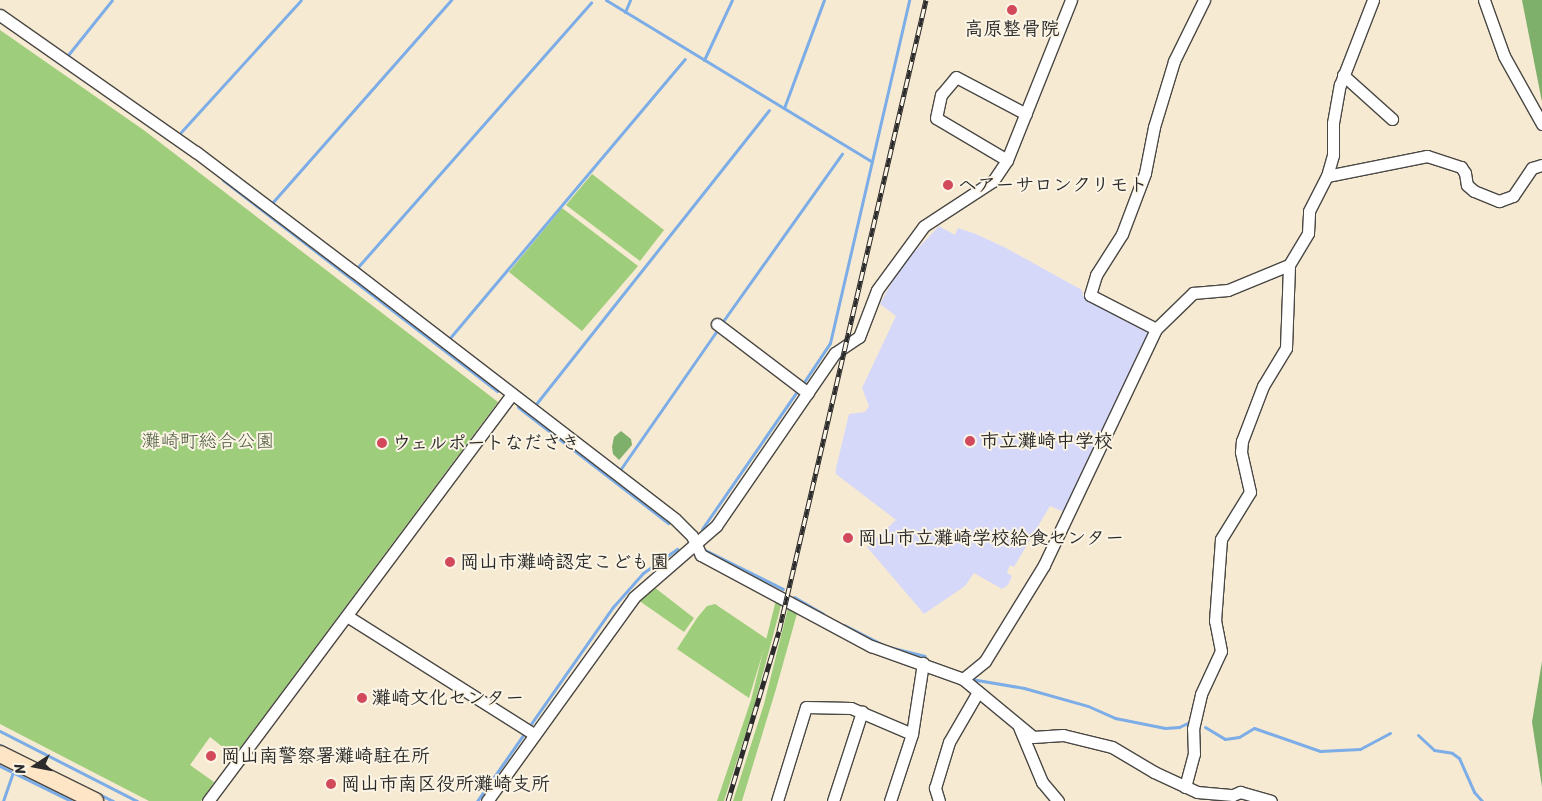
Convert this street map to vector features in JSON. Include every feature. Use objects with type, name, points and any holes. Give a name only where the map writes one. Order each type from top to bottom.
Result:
[{"type":"street","points":[[487,801],[530,732],[634,597],[696,546],[716,526],[803,389],[835,353],[859,337],[877,290],[924,226],[993,181],[1007,160],[1071,0]]},
{"type":"street","points":[[1156,329],[1090,296],[1096,275],[1122,234],[1145,173],[1154,127],[1174,61],[1204,0]]},
{"type":"street","points":[[1184,787],[1194,754],[1193,729],[1201,694],[1221,650],[1215,621],[1221,539],[1250,492],[1241,452],[1242,441],[1263,386],[1286,348],[1289,266],[1308,233],[1309,211],[1328,176],[1333,155],[1333,123],[1343,75],[1373,0]]},
{"type":"street","points":[[1484,0],[1504,56],[1542,124]]},
{"type":"street","points":[[0,15],[196,152],[512,394],[675,520],[692,536],[701,555],[871,646],[923,662],[963,679],[1019,728],[1033,737],[1062,735],[1112,747],[1184,787],[1197,792],[1234,798],[1240,792],[1271,801]]},
{"type":"street","points":[[1343,75],[1392,119]]},
{"type":"street","points":[[1007,160],[936,118],[941,95],[956,77],[1026,114]]},
{"type":"street","points":[[1328,176],[1427,156],[1460,167],[1465,173],[1467,185],[1474,191],[1499,201],[1513,196],[1532,168],[1542,165]]},
{"type":"street","points":[[963,679],[985,661],[1044,565],[1156,329],[1193,293],[1228,290],[1289,266]]},
{"type":"street","points":[[719,326],[803,389]]},
{"type":"street","points":[[208,801],[512,394]]},
{"type":"street","points":[[348,616],[530,732]]},
{"type":"street","points":[[890,801],[912,734],[923,662]]},
{"type":"street","points":[[939,801],[935,788],[949,742],[978,692]]},
{"type":"street","points":[[777,801],[806,708],[835,706],[862,712],[912,734]]},
{"type":"street","points":[[833,801],[862,712]]},
{"type":"street","points":[[1019,728],[1042,782],[1058,801]]},
{"type":"street","points":[[0,754],[95,801]]},
{"type":"shaded area","name":"市立灘崎中学校","points":[[939,226],[955,235],[958,228],[1006,248],[1082,290],[1083,296],[1148,329],[1148,336],[1064,512],[1050,506],[1014,567],[1010,565],[1007,573],[1012,576],[1008,585],[1002,589],[974,573],[965,586],[924,614],[867,547],[896,520],[836,474],[836,468],[849,414],[865,412],[869,406],[862,388],[896,316],[880,304],[901,266]]},
{"type":"green space","points":[[1522,0],[1542,0],[1542,102]]},
{"type":"green space","name":"灘崎町総合公園","points":[[0,30],[145,131],[498,402],[234,756],[210,737],[190,765],[214,782],[201,801],[149,801],[0,724]]},
{"type":"green space","points":[[592,174],[664,230],[640,261],[566,205]]},
{"type":"green space","points":[[562,208],[638,266],[582,331],[509,272]]},
{"type":"green space","points":[[621,431],[631,439],[632,445],[619,460],[613,454],[612,447],[614,437]]},
{"type":"green space","points":[[654,587],[694,618],[684,632],[638,600]]},
{"type":"green space","points":[[776,600],[782,602],[752,714],[724,801],[717,801],[751,700]]},
{"type":"green space","points":[[715,604],[767,639],[749,698],[677,649],[707,606]]},
{"type":"green space","points":[[789,604],[798,610],[776,689],[742,801],[733,801],[764,704]]},
{"type":"green space","points":[[1542,661],[1542,787],[1532,722]]},
{"type":"waterway","points":[[68,55],[112,0]]},
{"type":"waterway","points":[[181,132],[301,0]]},
{"type":"waterway","points":[[272,203],[451,0]]},
{"type":"waterway","points":[[606,0],[872,162]]},
{"type":"waterway","points":[[625,12],[630,0]]},
{"type":"waterway","points":[[704,60],[732,0]]},
{"type":"waterway","points":[[784,108],[824,0]]},
{"type":"waterway","points":[[802,385],[830,343],[909,0]]},
{"type":"waterway","points":[[357,268],[591,3]]},
{"type":"waterway","points":[[449,339],[685,59]]},
{"type":"waterway","points":[[536,404],[769,110]]},
{"type":"waterway","points":[[721,324],[842,154]]},
{"type":"waterway","points":[[223,180],[497,391]]},
{"type":"waterway","points":[[620,470],[718,329]]},
{"type":"waterway","points":[[702,529],[798,390]]},
{"type":"waterway","points":[[518,407],[668,523]]},
{"type":"waterway","points":[[477,801],[613,607],[643,573],[677,549]]},
{"type":"waterway","points":[[705,550],[783,589]]},
{"type":"waterway","points":[[794,597],[823,614]]},
{"type":"waterway","points":[[844,625],[885,646],[925,656]]},
{"type":"waterway","points":[[971,679],[1024,688],[1088,706],[1115,718],[1165,728],[1179,727],[1192,721]]},
{"type":"waterway","points":[[1205,727],[1225,739],[1239,737],[1254,728],[1320,751],[1360,749],[1390,733]]},
{"type":"waterway","points":[[0,731],[137,801]]},
{"type":"waterway","points":[[1418,735],[1434,750],[1452,753],[1459,758],[1474,792],[1482,801]]},
{"type":"waterway","points":[[0,745],[22,756]]},
{"type":"waterway","points":[[0,766],[71,801]]},
{"type":"waterway","points":[[3,801],[13,772]]},
{"type":"waterway","points":[[97,793],[113,801]]},
{"type":"railway","points":[[728,801],[779,631],[926,0]]},
{"type":"place","name":"高原整骨院","points":[[1012,10]]},
{"type":"place","name":"ヘアーサロンクリモト","points":[[948,185]]},
{"type":"place","name":"市立灘崎中学校","points":[[970,441]]},
{"type":"place","name":"ウェルポートなださき","points":[[382,443]]},
{"type":"place","name":"岡山市立灘崎学校給食センター","points":[[848,538]]},
{"type":"place","name":"岡山市灘崎認定こども園","points":[[450,562]]},
{"type":"place","name":"灘崎文化センター","points":[[362,698]]},
{"type":"place","name":"岡山南警察署灘崎駐在所","points":[[211,756]]},
{"type":"place","name":"岡山市南区役所灘崎支所","points":[[331,784]]}]
